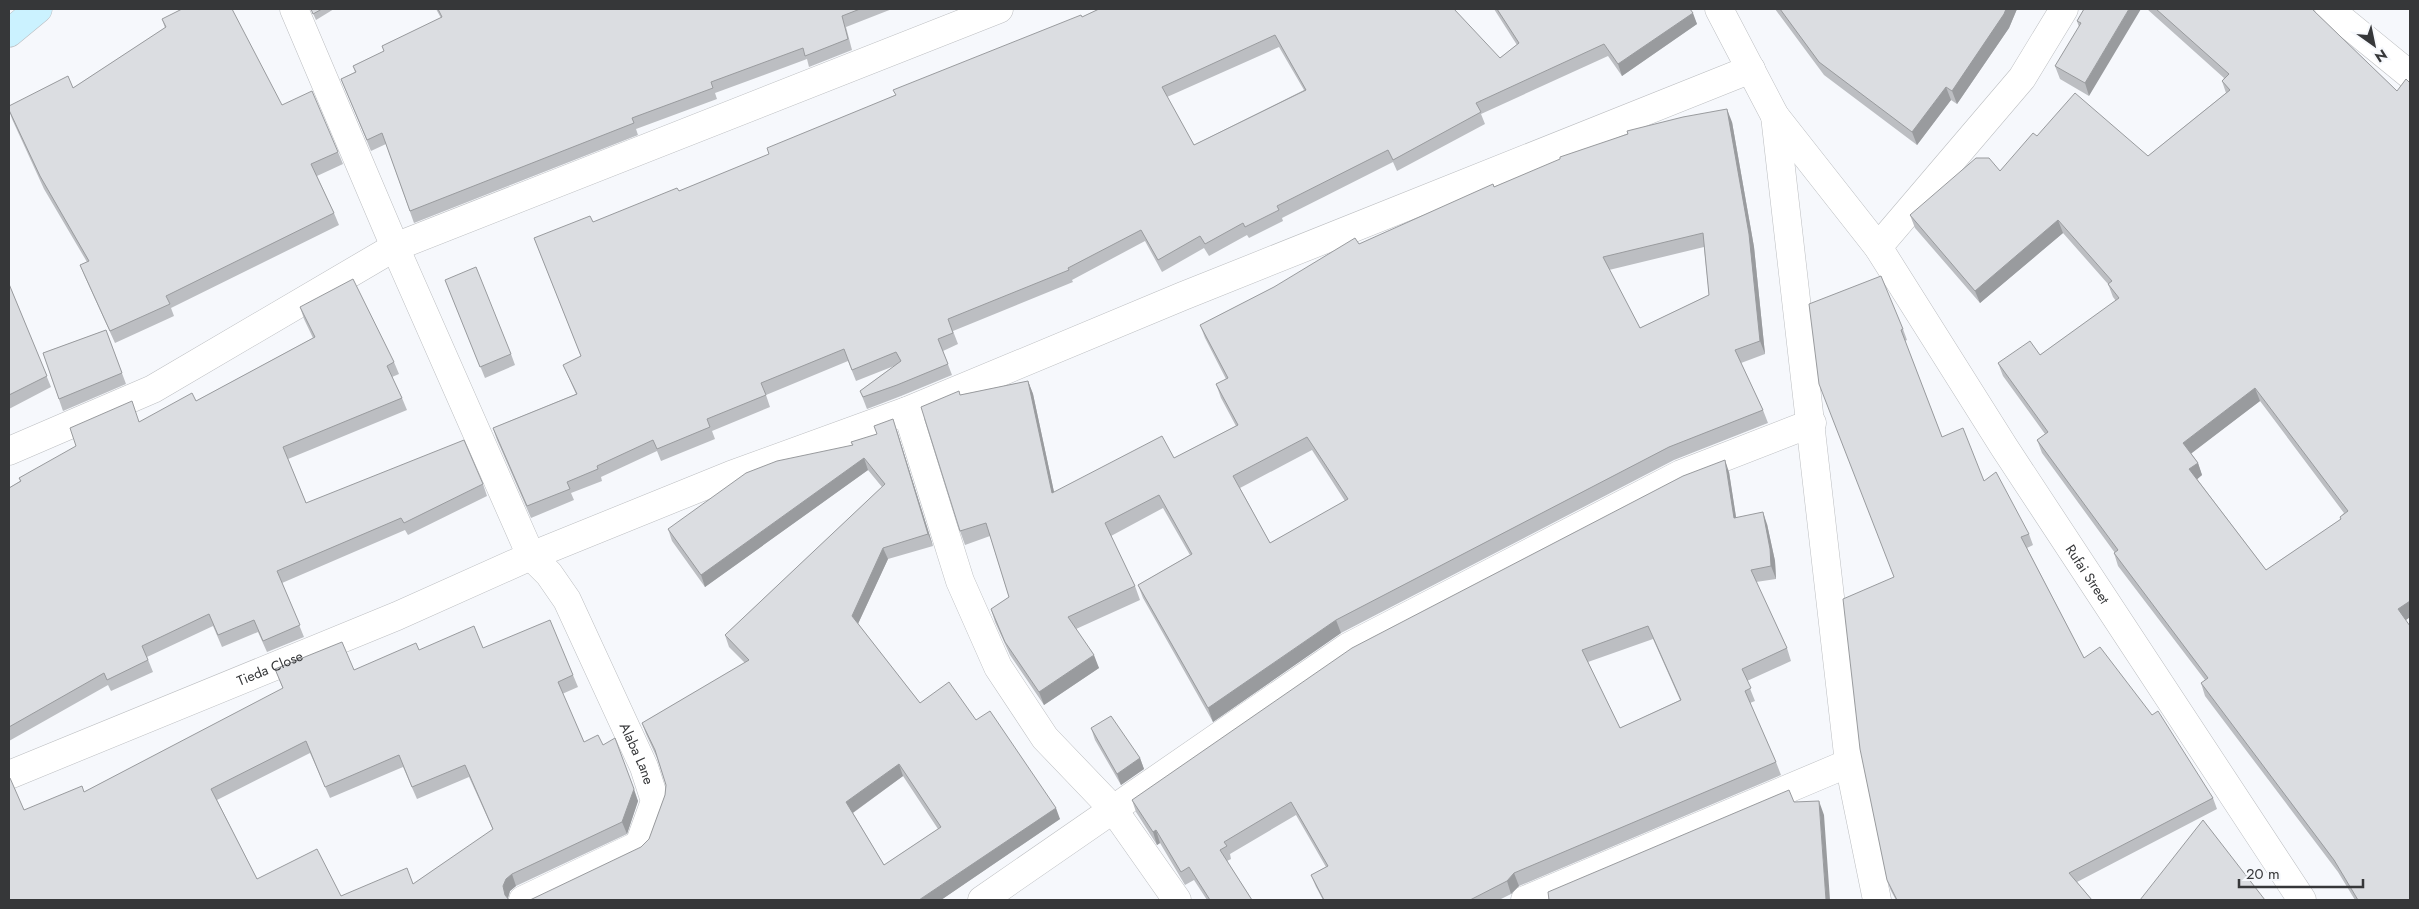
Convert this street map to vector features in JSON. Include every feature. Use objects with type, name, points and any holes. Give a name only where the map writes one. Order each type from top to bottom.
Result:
[{"type":"main road","points":[[9,32],[38,9]]},
{"type":"street","points":[[294,9],[395,247],[531,556]]},
{"type":"street","points":[[9,451],[153,389],[395,247],[999,9]]},
{"type":"street","points":[[1719,9],[1776,116],[1849,763],[1877,900]]},
{"type":"street","points":[[1878,247],[2022,78],[2064,9]]},
{"type":"street","points":[[2329,9],[2410,75]]},
{"type":"street","name":"Tieda Close","points":[[9,775],[397,616],[531,556],[731,475],[907,411],[1183,296],[1751,69]]},
{"type":"street","name":"Rufai Street","points":[[1776,116],[1878,247],[2004,447],[2302,900]]},
{"type":"street","points":[[907,411],[960,581],[998,666],[1046,738],[1113,809],[1177,900]]},
{"type":"street","points":[[982,900],[1348,647],[1682,474],[1812,423]]},
{"type":"street","name":"Alaba Lane","points":[[523,900],[639,845],[654,800],[644,767],[566,600],[549,574],[531,556]]},
{"type":"street","points":[[1525,900],[1849,763]]},
{"type":"building","points":[[182,9],[232,9],[282,105],[312,91],[338,152],[311,164],[334,213],[166,296],[170,304],[110,331],[80,265],[89,261],[40,176],[9,110],[9,106],[68,76],[73,88],[166,27],[162,19]]},
{"type":"building","points":[[311,9],[322,9],[313,14]]},
{"type":"building","points":[[438,9],[860,9],[842,16],[848,39],[805,56],[803,48],[711,82],[713,88],[632,118],[634,123],[410,211],[382,133],[367,140],[341,79],[356,72],[353,66],[384,51],[382,46],[442,17]]},
{"type":"building","points":[[1099,9],[1454,9],[1500,58],[1519,43],[1497,9],[1690,9],[1693,13],[1618,64],[1604,44],[1476,103],[1481,112],[1393,160],[1388,150],[1277,206],[1279,210],[1245,227],[1243,223],[1205,244],[1200,236],[1158,260],[1141,230],[1068,268],[1069,270],[948,319],[953,333],[938,339],[948,364],[863,397],[860,391],[901,361],[896,352],[852,370],[844,349],[761,383],[766,395],[707,419],[710,427],[657,449],[653,440],[597,466],[598,469],[567,482],[570,489],[527,506],[493,428],[577,394],[563,365],[581,356],[534,238],[590,216],[593,222],[677,188],[679,191],[769,154],[767,148],[896,95],[893,90],[1081,15],[1082,17]],"holes":[[[1275,35],[1306,90],[1194,145],[1162,87]]]},
{"type":"building","points":[[1780,9],[2006,9],[1952,91],[1946,87],[1912,132],[1819,62]]},
{"type":"building","points":[[2084,9],[2129,9],[2085,83],[2055,66],[2081,23],[2077,21]]},
{"type":"building","points":[[2156,9],[2312,9],[2397,91],[2406,79],[2410,83],[2410,601],[2398,609],[2410,626],[2410,900],[2358,900],[2334,860],[2201,683],[2208,678],[2114,553],[2118,550],[2037,440],[2048,432],[1998,363],[2030,341],[2040,355],[2119,298],[2108,284],[2112,281],[2058,220],[1975,291],[1910,215],[1976,158],[1989,158],[2000,171],[2033,133],[2037,136],[2075,93],[2148,156],[2230,90],[2222,81],[2229,74]],"holes":[[[2255,388],[2348,511],[2340,517],[2341,519],[2266,570],[2189,469],[2198,463],[2183,443]]]},
{"type":"building","points":[[1727,109],[1749,234],[1760,341],[1735,350],[1763,410],[1669,447],[1336,620],[1208,708],[1138,585],[1192,554],[1159,495],[1105,523],[1135,586],[1068,617],[1094,655],[1039,692],[1005,642],[991,609],[1009,597],[986,523],[960,531],[921,407],[959,391],[960,395],[1028,381],[1052,493],[1162,436],[1174,458],[1238,425],[1216,384],[1228,378],[1200,325],[1274,287],[1355,238],[1359,244],[1493,184],[1494,187],[1560,159],[1560,157],[1628,134],[1627,131],[1683,117]],"holes":[[[1703,233],[1709,295],[1640,328],[1603,257]],[[1307,437],[1348,499],[1270,543],[1233,476]]]},
{"type":"building","points":[[476,267],[511,354],[480,367],[445,280]]},
{"type":"building","points":[[1881,276],[1903,329],[1901,330],[1942,437],[1963,428],[1984,481],[1996,472],[2029,534],[2021,537],[2084,658],[2100,647],[2152,715],[2158,711],[2213,798],[2069,873],[2092,900],[1897,900],[1887,880],[1860,749],[1843,599],[1894,577],[1819,384],[1809,304]]},
{"type":"building","points":[[353,279],[394,362],[387,366],[402,398],[283,447],[306,503],[464,440],[483,484],[404,523],[401,518],[277,571],[300,625],[263,641],[254,620],[218,635],[209,614],[142,646],[148,660],[107,680],[104,673],[9,727],[9,488],[21,481],[19,478],[76,446],[70,428],[132,401],[139,422],[192,393],[196,401],[315,337],[300,307]]},
{"type":"building","points":[[9,284],[47,376],[9,395]]},
{"type":"building","points":[[106,330],[122,373],[59,399],[43,353]]},
{"type":"building","points":[[893,419],[928,534],[883,548],[852,616],[920,703],[949,682],[976,720],[990,711],[1056,808],[919,900],[530,900],[641,847],[649,839],[665,795],[666,785],[655,750],[642,723],[749,660],[725,635],[885,484],[864,458],[701,575],[668,529],[746,473],[777,461],[853,445],[851,442],[877,434],[874,426]],"holes":[[[899,764],[941,827],[884,865],[846,802]]]},
{"type":"building","points":[[1725,460],[1734,518],[1763,512],[1770,549],[1771,566],[1751,570],[1787,648],[1742,669],[1751,688],[1745,691],[1776,762],[1514,873],[1507,881],[1470,900],[1324,900],[1311,875],[1328,866],[1291,802],[1224,842],[1227,846],[1220,850],[1252,900],[1210,900],[1189,867],[1181,872],[1156,830],[1153,832],[1132,800],[1352,648],[1683,476]],"holes":[[[1648,626],[1681,700],[1620,728],[1582,650]]]},
{"type":"building","points":[[550,620],[573,675],[558,682],[584,742],[598,735],[603,745],[615,738],[634,789],[622,822],[512,874],[506,879],[503,886],[505,895],[509,900],[9,900],[9,778],[24,810],[82,786],[84,792],[283,688],[275,669],[342,642],[354,670],[416,643],[419,650],[474,626],[483,648]],"holes":[[[306,741],[325,787],[399,755],[412,787],[465,765],[493,829],[413,884],[407,868],[341,896],[317,849],[257,879],[211,789]]]},
{"type":"building","points":[[1111,716],[1140,758],[1117,774],[1091,728]]},
{"type":"building","points":[[1789,790],[1794,802],[1819,801],[1826,900],[1549,900],[1548,892]]},
{"type":"building","points":[[2203,820],[2265,900],[2140,900]]}]
